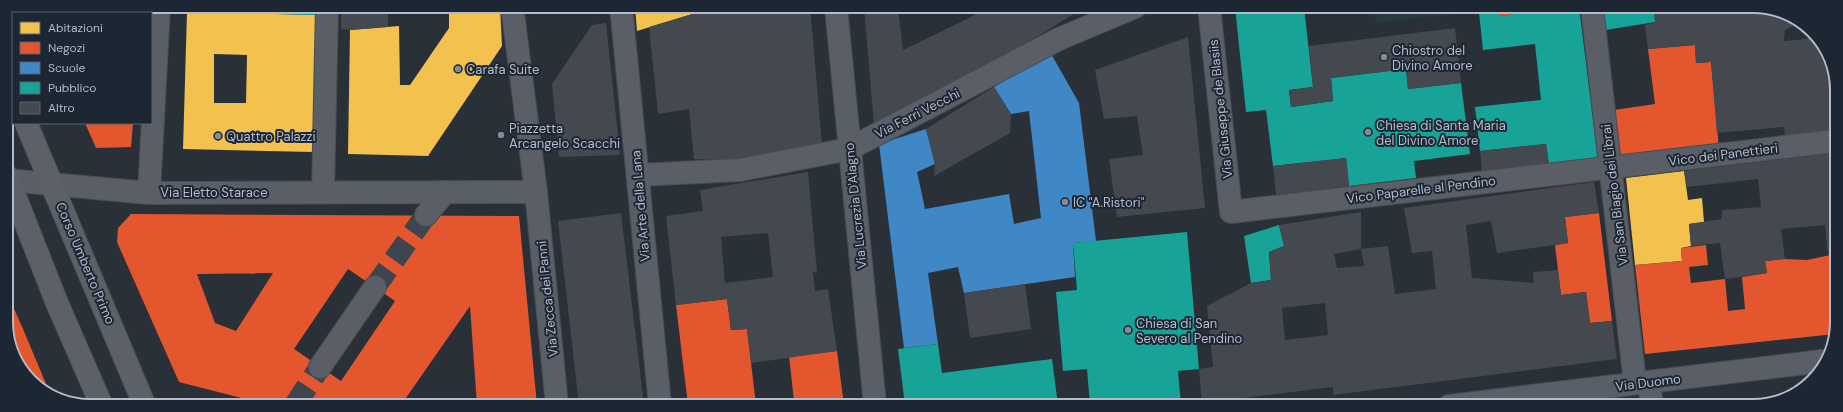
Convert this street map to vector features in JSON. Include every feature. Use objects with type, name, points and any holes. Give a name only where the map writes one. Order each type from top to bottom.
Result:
[{"type":"main road","name":"Corso Umberto Primo","points":[[26,124],[53,183],[142,399]]},
{"type":"main road","points":[[13,194],[57,303],[99,399]]},
{"type":"street","points":[[148,193],[159,13]]},
{"type":"street","points":[[323,192],[327,13]]},
{"type":"street","name":"Via Zecca dei Panni","points":[[513,13],[536,192],[556,399]]},
{"type":"street","name":"Via Arte della Lana","points":[[622,13],[659,399]]},
{"type":"street","name":"Via Lucrezia D'Alagno","points":[[837,13],[874,399]]},
{"type":"street","name":"Via Ferri Vecchi","points":[[638,175],[740,170],[849,149],[1059,39],[1121,13]]},
{"type":"street","name":"Via Giuseppe de Blasiis","points":[[1210,13],[1231,212]]},
{"type":"street","name":"Via San Biagio dei Librai","points":[[1593,13],[1611,167],[1642,383],[1649,399]]},
{"type":"street","name":"Vico dei Panettieri","points":[[1611,167],[1830,142]]},
{"type":"street","name":"Vico Paparelle al Pendino","points":[[1231,212],[1611,167]]},
{"type":"street","name":"Via Eletto Starace","points":[[13,180],[148,193],[420,191],[536,192]]},
{"type":"street","points":[[426,215],[445,192]]},
{"type":"street","points":[[320,367],[375,287]]},
{"type":"street","name":"Via Duomo","points":[[1508,399],[1819,361]]},
{"type":"green space","points":[[1375,13],[1454,14],[1376,23]]},
{"type":"building: Abitazioni","points":[[187,13],[318,15],[314,152],[183,149]],"holes":[[[214,54],[247,55],[246,103],[214,103]]]},
{"type":"building: Abitazioni","points":[[449,13],[500,13],[502,46],[428,156],[348,154],[350,30],[399,26],[400,85],[410,85],[449,28]]},
{"type":"building: Abitazioni","points":[[636,13],[696,13],[637,31]]},
{"type":"building: Abitazioni","points":[[1684,171],[1688,200],[1702,198],[1704,222],[1689,224],[1691,246],[1681,248],[1682,261],[1635,265],[1626,178]]},
{"type":"building: Negozi","points":[[1500,13],[1520,13],[1500,16]]},
{"type":"building: Negozi","points":[[1695,45],[1696,63],[1711,62],[1719,149],[1620,160],[1614,110],[1655,104],[1648,49]]},
{"type":"building: Negozi","points":[[85,124],[133,124],[131,147],[96,148]]},
{"type":"building: Negozi","points":[[1599,213],[1612,321],[1590,323],[1586,292],[1561,295],[1555,245],[1568,243],[1565,217]]},
{"type":"building: Negozi","points":[[131,214],[519,216],[536,399],[477,399],[470,306],[405,399],[245,399],[179,382],[117,242],[118,228]],"holes":[[[348,269],[395,301],[341,381],[294,349]],[[273,273],[236,331],[215,323],[197,274]]]},
{"type":"building: Negozi","points":[[1706,245],[1708,265],[1689,267],[1691,283],[1725,279],[1728,311],[1745,309],[1742,277],[1767,273],[1765,261],[1785,259],[1807,260],[1830,255],[1829,335],[1645,354],[1635,265],[1682,261],[1681,248]]},
{"type":"building: Negozi","points":[[727,299],[731,330],[747,329],[755,399],[687,399],[676,305]]},
{"type":"building: Negozi","points":[[13,306],[47,385],[29,369],[17,347],[13,327]]},
{"type":"building: Negozi","points":[[837,351],[843,399],[794,399],[789,356]]},
{"type":"building: Scuole","name":"IC \"A.Ristori\"","points":[[1050,52],[1079,103],[1096,241],[1073,243],[1075,277],[964,293],[958,267],[928,273],[938,344],[904,348],[879,144],[926,129],[935,164],[917,172],[925,209],[1009,194],[1014,224],[1041,218],[1029,111],[1011,114],[994,87]]},
{"type":"building: Pubblico","points":[[231,13],[318,13],[318,15]]},
{"type":"building: Pubblico","name":"Chiesa di Santa Maria del Divino Amore","points":[[1236,13],[1305,13],[1313,87],[1289,90],[1291,107],[1333,101],[1331,78],[1406,69],[1408,89],[1461,83],[1470,154],[1414,161],[1416,178],[1349,186],[1346,158],[1273,166],[1266,110],[1246,112]]},
{"type":"building: Pubblico","points":[[1479,13],[1500,13],[1500,16],[1520,13],[1580,13],[1598,160],[1549,165],[1546,144],[1480,151],[1475,107],[1541,100],[1535,44],[1483,50]]},
{"type":"building: Pubblico","points":[[1604,13],[1654,13],[1655,22],[1606,30]]},
{"type":"building: Pubblico","points":[[1279,225],[1284,246],[1269,252],[1271,280],[1251,283],[1244,236]]},
{"type":"building: Pubblico","name":"Chiesa di San Severo al Pendino","points":[[1187,232],[1199,369],[1178,371],[1180,399],[1090,399],[1087,369],[1063,371],[1056,292],[1077,290],[1073,243]]},
{"type":"building: Pubblico","points":[[938,344],[942,373],[1052,359],[1057,399],[904,399],[898,349]]},
{"type":"building: Altro","points":[[341,13],[388,13],[388,27],[350,30],[341,29]]},
{"type":"building: Altro","points":[[696,13],[811,13],[822,144],[728,160],[694,159],[689,109],[658,114],[649,27]]},
{"type":"building: Altro","points":[[865,13],[899,13],[903,50],[977,13],[1075,13],[994,63],[874,126]]},
{"type":"building: Altro","points":[[1654,13],[1758,13],[1778,17],[1794,25],[1785,30],[1784,41],[1810,39],[1817,47],[1826,65],[1830,85],[1830,132],[1785,137],[1784,127],[1717,133],[1711,62],[1696,63],[1695,45],[1648,49],[1645,25],[1655,22]]},
{"type":"building: Altro","points":[[606,23],[620,155],[559,157],[552,84],[592,25]]},
{"type":"building: Altro","name":"Chiostro del Divino Amore","points":[[1455,28],[1461,83],[1408,89],[1406,69],[1331,78],[1333,101],[1291,107],[1289,90],[1313,87],[1309,46]]},
{"type":"building: Altro","points":[[1188,37],[1205,208],[1117,217],[1109,159],[1143,155],[1137,116],[1104,119],[1095,70]]},
{"type":"building: Altro","points":[[994,87],[1011,114],[1010,133],[934,176],[935,164],[926,129]]},
{"type":"building: Altro","points":[[1546,144],[1549,165],[1482,172],[1480,151]]},
{"type":"building: Altro","points":[[1830,154],[1830,255],[1828,255],[1825,225],[1781,229],[1785,259],[1765,261],[1767,273],[1725,279],[1720,243],[1691,246],[1689,224],[1722,219],[1722,210],[1761,207],[1758,179],[1687,187],[1684,171]]},
{"type":"building: Altro","points":[[1346,158],[1349,186],[1276,195],[1273,166]]},
{"type":"building: Altro","points":[[808,172],[817,273],[813,272],[815,291],[828,289],[837,351],[751,363],[747,329],[731,330],[727,299],[676,305],[666,216],[703,211],[700,190]],"holes":[[[768,233],[773,277],[725,283],[721,237]]]},
{"type":"building: Altro","points":[[1594,182],[1599,213],[1565,217],[1568,243],[1497,253],[1491,221],[1466,225],[1472,278],[1534,283],[1533,272],[1558,270],[1561,295],[1586,292],[1590,323],[1612,321],[1617,359],[1333,395],[1333,387],[1235,399],[1202,399],[1199,369],[1213,367],[1207,306],[1251,283],[1271,280],[1269,252],[1284,246],[1279,225],[1361,212],[1361,249],[1388,246],[1395,294],[1436,289],[1432,251],[1412,253],[1404,208]],"holes":[[[1361,249],[1364,266],[1337,268],[1334,254]],[[1325,303],[1328,335],[1285,340],[1282,308]]]},
{"type":"building: Altro","points":[[621,213],[643,399],[578,399],[558,221]]},
{"type":"building: Altro","points":[[1025,284],[1031,329],[970,338],[964,293]]},
{"type":"tunnel","points":[[375,287],[426,215]]},
{"type":"tunnel","points":[[299,399],[320,367]]},
{"type":"place","name":"Chiostro del Divino Amore","points":[[1384,57]]},
{"type":"place","name":"Carafa Suite","points":[[458,69]]},
{"type":"place","name":"Chiesa di Santa Maria del Divino Amore","points":[[1368,132]]},
{"type":"place","name":"Piazzetta Arcangelo Scacchi","points":[[501,135]]},
{"type":"place","name":"Quattro Palazzi","points":[[218,136]]},
{"type":"place","name":"IC \"A.Ristori\"","points":[[1065,202]]},
{"type":"place","name":"Chiesa di San Severo al Pendino","points":[[1128,330]]}]
